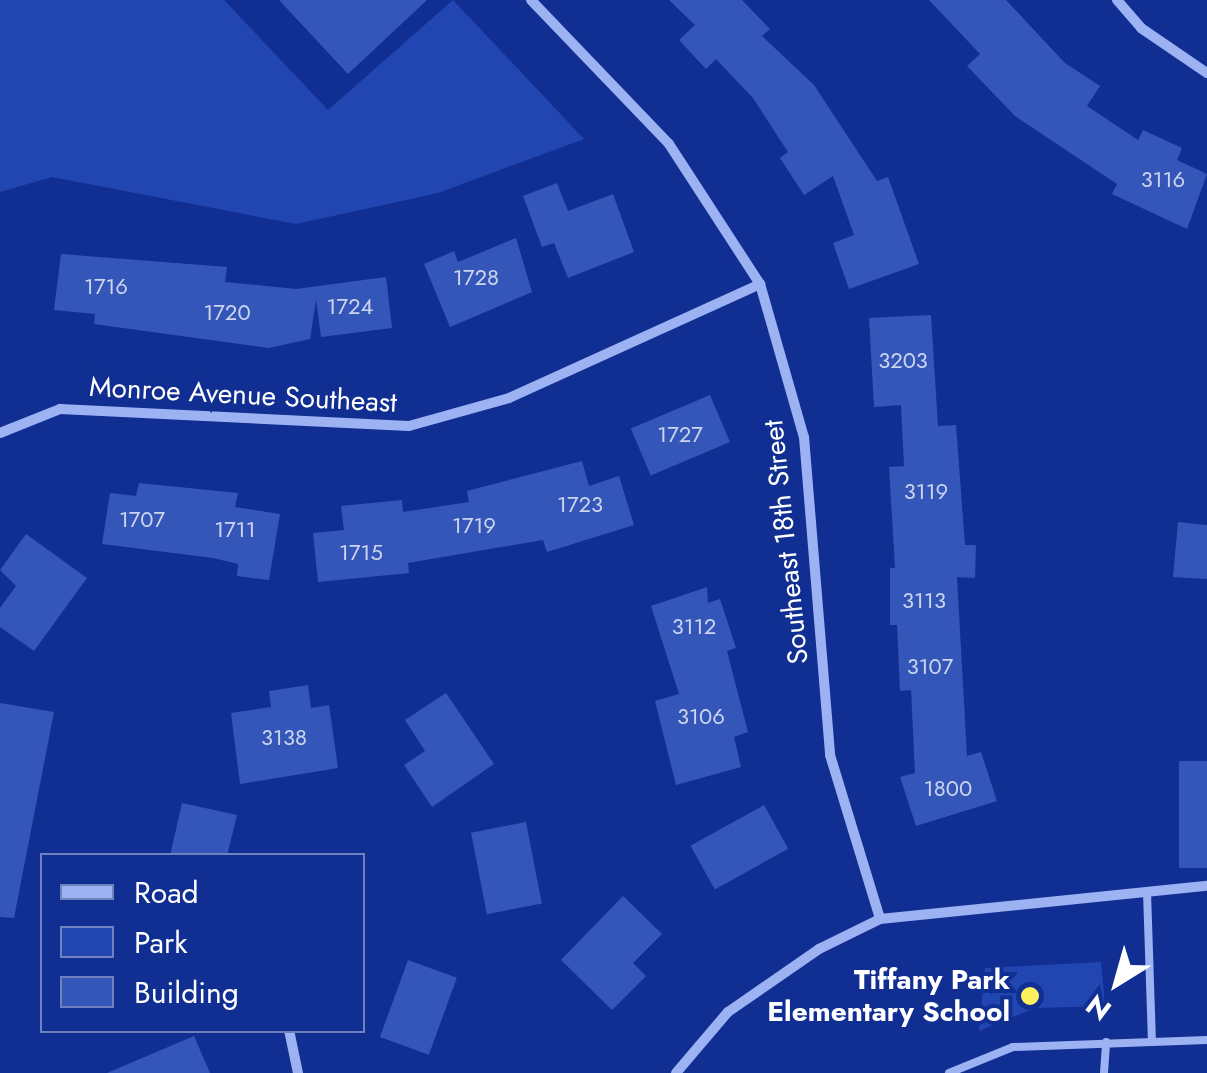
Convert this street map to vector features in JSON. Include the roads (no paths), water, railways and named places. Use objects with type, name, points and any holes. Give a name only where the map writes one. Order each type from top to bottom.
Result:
[{"type":"street","name":"Southeast 18th Street","points":[[531,0],[669,144],[760,284],[804,437],[830,755],[880,919]]},
{"type":"street","points":[[1117,0],[1141,28],[1207,73]]},
{"type":"street","name":"Monroe Avenue Southeast","points":[[0,433],[60,409],[410,426],[509,398],[760,284]]},
{"type":"street","points":[[676,1073],[728,1012],[819,949],[880,919],[1207,886]]},
{"type":"street","points":[[289,1033],[298,1073]]},
{"type":"lane","points":[[1147,892],[1152,1041]]},
{"type":"lane","points":[[948,1073],[1013,1047],[1207,1040]]},
{"type":"lane","points":[[1104,1073],[1106,1042]]},
{"type":"place","name":"Tiffany Park Elementary School","points":[[1030,996]]}]
